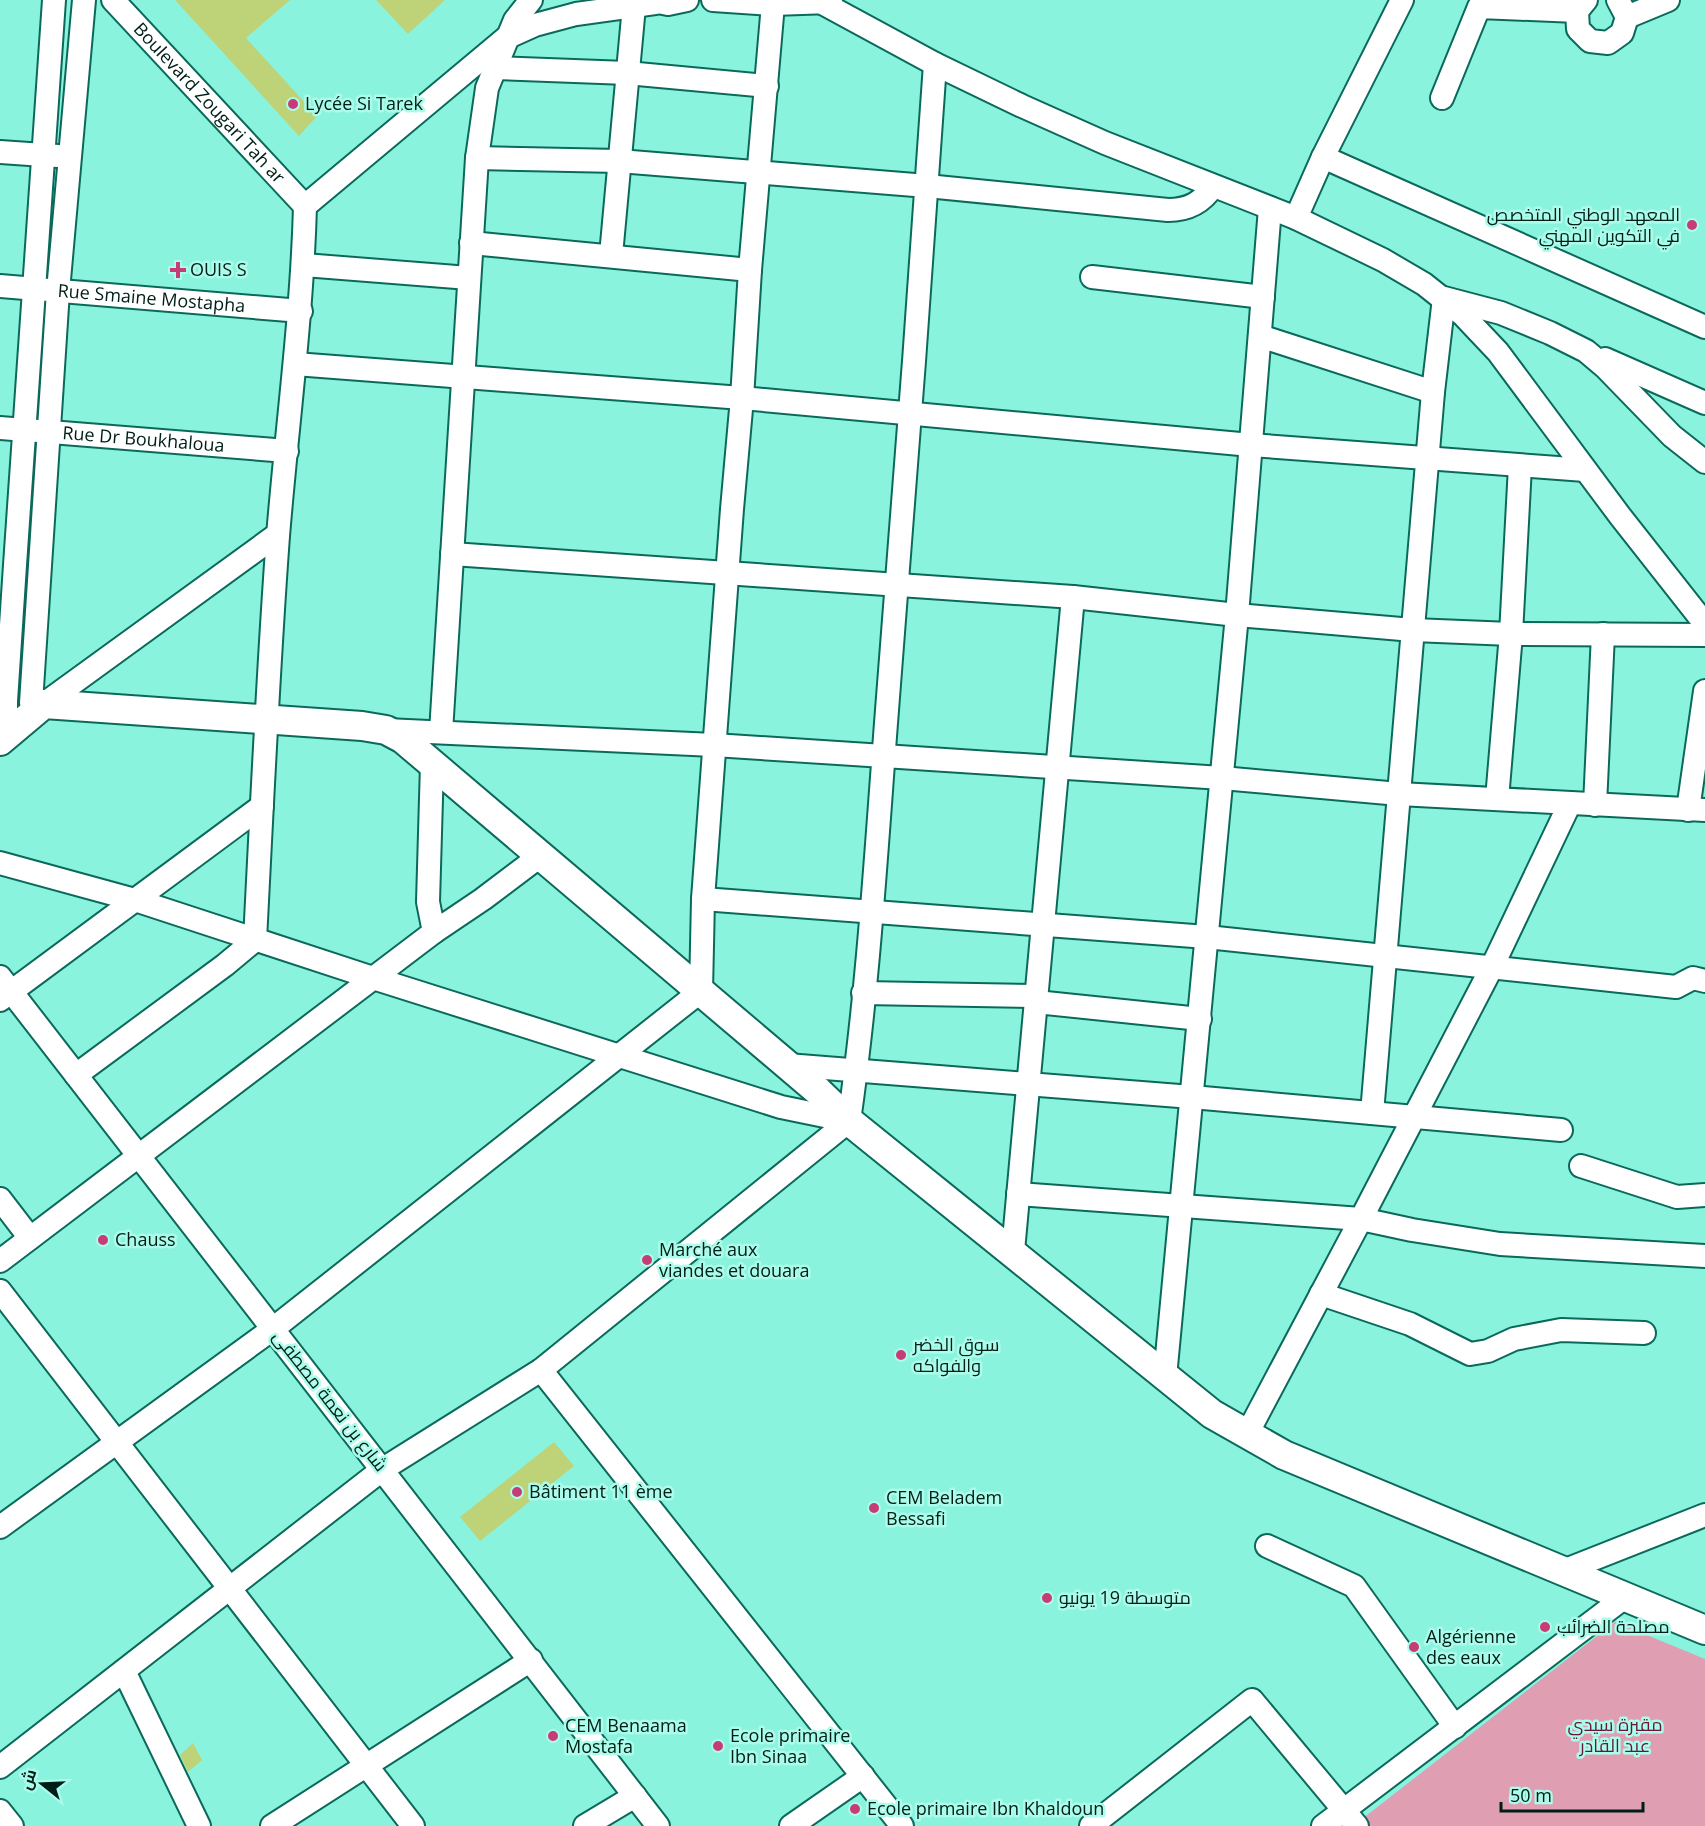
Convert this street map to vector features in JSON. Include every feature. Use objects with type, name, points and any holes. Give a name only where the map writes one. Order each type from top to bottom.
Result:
[{"type":"main road","points":[[3,739],[38,704],[362,726],[386,730],[403,739],[701,991],[849,1120],[1212,1414],[1284,1455],[1705,1630]]},
{"type":"street","points":[[3,739],[8,565],[24,430],[54,0]]},
{"type":"street","points":[[38,704],[40,568],[48,432],[84,0]]},
{"type":"street","name":"Boulevard Zougari Tah ar","points":[[113,0],[305,206]]},
{"type":"street","points":[[441,732],[477,158],[487,88],[515,20],[531,0]]},
{"type":"street","points":[[76,1075],[225,965],[255,940],[278,534],[301,311],[305,206],[506,38],[535,25],[576,14],[646,3],[668,4],[687,0]]},
{"type":"street","points":[[713,0],[773,4],[831,1],[935,64],[1065,126],[1296,218],[1383,260],[1424,284],[1444,298],[1498,352],[1585,470],[1705,624]]},
{"type":"street","points":[[1296,218],[1323,157],[1402,0]]},
{"type":"street","points":[[1442,98],[1479,7],[1582,6],[1578,29],[1590,41],[1608,43],[1622,33],[1623,8],[1668,0]]},
{"type":"street","points":[[611,255],[627,74],[646,3]]},
{"type":"street","points":[[0,1527],[274,1328],[701,991],[703,899],[714,745],[750,270],[773,4]]},
{"type":"street","points":[[0,1767],[382,1469],[542,1370],[849,1120],[856,1070],[884,755],[911,414],[935,64]]},
{"type":"street","points":[[495,68],[627,74],[767,87]]},
{"type":"street","points":[[0,152],[70,157]]},
{"type":"street","points":[[1323,157],[1705,327]]},
{"type":"street","points":[[477,158],[619,162],[927,186],[1179,210],[1199,202],[1213,186]]},
{"type":"street","points":[[1165,1377],[1183,1206],[1237,615],[1270,208]]},
{"type":"street","points":[[471,243],[750,270]]},
{"type":"street","points":[[304,265],[469,278]]},
{"type":"street","points":[[1092,277],[1263,297]]},
{"type":"street","name":"Rue Smaine Mostapha","points":[[0,286],[301,311]]},
{"type":"street","points":[[1444,298],[1501,313],[1705,403]]},
{"type":"street","points":[[1372,1113],[1427,459],[1444,298]]},
{"type":"street","points":[[1260,336],[1433,392]]},
{"type":"street","points":[[1586,351],[1605,366],[1672,436],[1705,462]]},
{"type":"street","points":[[295,364],[742,398],[1251,445],[1585,470]]},
{"type":"street","name":"Rue Dr Boukhaloua","points":[[0,428],[287,451]]},
{"type":"street","points":[[1497,800],[1511,634],[1520,466]]},
{"type":"street","points":[[3,701],[38,704],[278,534]]},
{"type":"street","points":[[452,554],[1073,597],[1237,615],[1413,630],[1511,634],[1705,635]]},
{"type":"street","points":[[8,565],[40,568]]},
{"type":"street","points":[[1013,1251],[1073,597]]},
{"type":"street","points":[[1595,805],[1603,634]]},
{"type":"street","points":[[386,730],[884,755],[1222,778],[1399,794],[1696,810],[1705,691]]},
{"type":"street","points":[[432,764],[428,902],[434,932]]},
{"type":"street","points":[[1247,1434],[1492,967],[1570,803]]},
{"type":"street","points":[[4,989],[135,900],[262,806]]},
{"type":"street","points":[[0,1261],[434,932],[540,856]]},
{"type":"street","points":[[0,863],[135,900],[781,1107],[849,1120]]},
{"type":"street","points":[[703,899],[1207,937],[1676,987],[1693,978],[1705,981]]},
{"type":"street","name":"شارع بن نعمة مصطفى","points":[[4,989],[140,1156],[658,1826]]},
{"type":"street","points":[[863,993],[1036,999],[1200,1018]]},
{"type":"street","points":[[787,1065],[1192,1097],[1561,1130]]},
{"type":"street","points":[[1581,1166],[1677,1197],[1705,1195]]},
{"type":"street","points":[[1018,1194],[1361,1220],[1500,1244],[1705,1256]]},
{"type":"street","points":[[0,1199],[30,1238]]},
{"type":"street","points":[[0,1291],[413,1826]]},
{"type":"street","points":[[1321,1294],[1410,1324],[1470,1354],[1488,1352],[1514,1339],[1561,1330],[1644,1333]]},
{"type":"street","points":[[542,1370],[902,1826]]},
{"type":"street","points":[[1563,1571],[1705,1515]]},
{"type":"street","points":[[1267,1546],[1354,1586],[1455,1727]]},
{"type":"street","points":[[1323,1826],[1350,1818],[1455,1727],[1625,1597]]},
{"type":"street","points":[[272,1826],[531,1660]]},
{"type":"street","points":[[124,1671],[199,1826]]},
{"type":"street","points":[[1091,1826],[1117,1818],[1252,1700],[1350,1818]]},
{"type":"street","points":[[791,1826],[863,1776]]},
{"type":"street","points":[[585,1826],[635,1796]]},
{"type":"street","points":[[0,1811],[12,1826]]},
{"type":"green space","name":"مقبرة سيدي عبد القادر","points":[[1615,1622],[1705,1659],[1705,1826],[1353,1826]]},
{"type":"building","points":[[175,0],[290,0],[246,38],[317,116],[299,136]]},
{"type":"building","points":[[376,0],[445,0],[408,34]]},
{"type":"building","name":"Bâtiment 11 ème","points":[[554,1442],[574,1466],[480,1541],[460,1517]]},
{"type":"building","points":[[193,1743],[202,1760],[188,1772],[180,1755]]},
{"type":"place","name":"Lycée Si Tarek","points":[[293,104]]},
{"type":"place","name":"المعهد الوطني المتخصص في التكوين المهني","points":[[1692,225]]},
{"type":"place","name":"OUIS S","points":[[178,270]]},
{"type":"place","name":"Chauss","points":[[103,1240]]},
{"type":"place","name":"Marché aux viandes et douara","points":[[647,1260]]},
{"type":"place","name":"سوق الخضر والفواكه","points":[[901,1355]]},
{"type":"place","name":"Bâtiment 11 ème","points":[[517,1492]]},
{"type":"place","name":"CEM Beladem Bessafi","points":[[874,1508]]},
{"type":"place","name":"متوسطة 19 يونيو","points":[[1047,1598]]},
{"type":"place","name":"مصلحة الضرائب","points":[[1545,1627]]},
{"type":"place","name":"Algérienne des eaux","points":[[1414,1647]]},
{"type":"place","name":"CEM Benaama Mostafa","points":[[553,1736]]},
{"type":"place","name":"Ecole primaire Ibn Sinaa","points":[[718,1746]]},
{"type":"place","name":"Ecole primaire Ibn Khaldoun","points":[[855,1809]]}]
